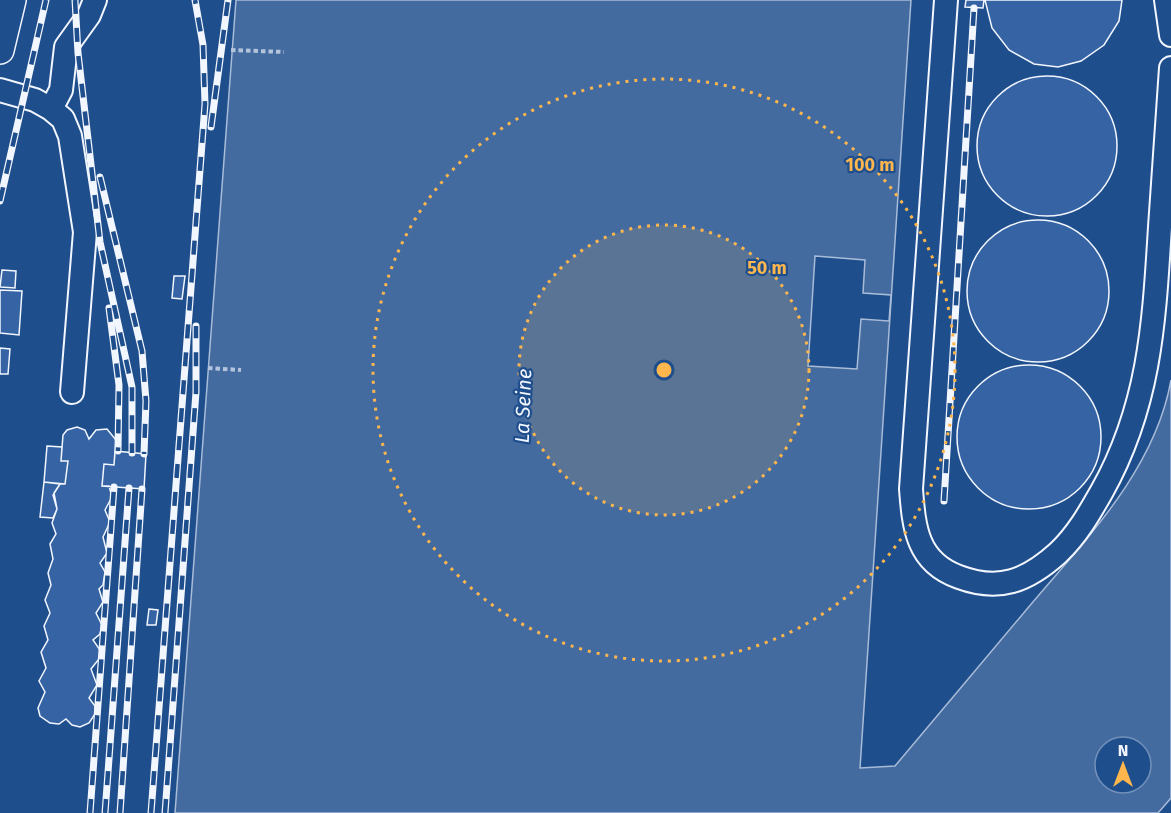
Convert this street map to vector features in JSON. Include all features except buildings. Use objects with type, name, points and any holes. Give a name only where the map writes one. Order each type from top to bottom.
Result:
[{"type":"main road","points":[[0,50],[12,0]]},
{"type":"lane","points":[[51,109],[61,90],[66,47],[89,15],[95,0]]},
{"type":"lane","points":[[946,0],[911,489],[914,528],[926,553],[940,569],[968,580],[978,583],[1014,582],[1029,577],[1050,560],[1072,539],[1093,508],[1131,430],[1142,394],[1152,333],[1171,68]]},
{"type":"lane","points":[[1166,0],[1171,35]]},
{"type":"lane","points":[[0,90],[35,100],[51,109],[63,119],[70,136],[85,232],[72,392]]},
{"type":"path","points":[[231,50],[284,52]]},
{"type":"path","points":[[208,368],[241,370]]},
{"type":"water","name":"La Seine","points":[[236,0],[911,0],[860,768],[895,766],[1093,531],[1133,475],[1150,445],[1163,413],[1171,380],[1171,798],[1158,813],[175,813]]},
{"type":"pier","points":[[815,256],[865,260],[863,293],[891,295],[889,321],[861,319],[857,369],[808,366]]},
{"type":"railway","points":[[0,201],[46,0]]},
{"type":"railway","points":[[75,0],[78,53],[100,242],[132,387],[132,453]]},
{"type":"railway","points":[[151,813],[205,104],[203,45],[195,0]]},
{"type":"railway","points":[[211,127],[228,0]]},
{"type":"railway","points":[[944,501],[974,8]]},
{"type":"railway","points":[[100,177],[142,351],[146,401],[144,454]]},
{"type":"railway","points":[[109,308],[119,385],[118,451]]},
{"type":"railway","points":[[165,813],[196,392],[196,326]]},
{"type":"railway","points":[[90,813],[114,487]]},
{"type":"railway","points":[[105,813],[129,488]]},
{"type":"railway","points":[[120,813],[142,489]]}]
